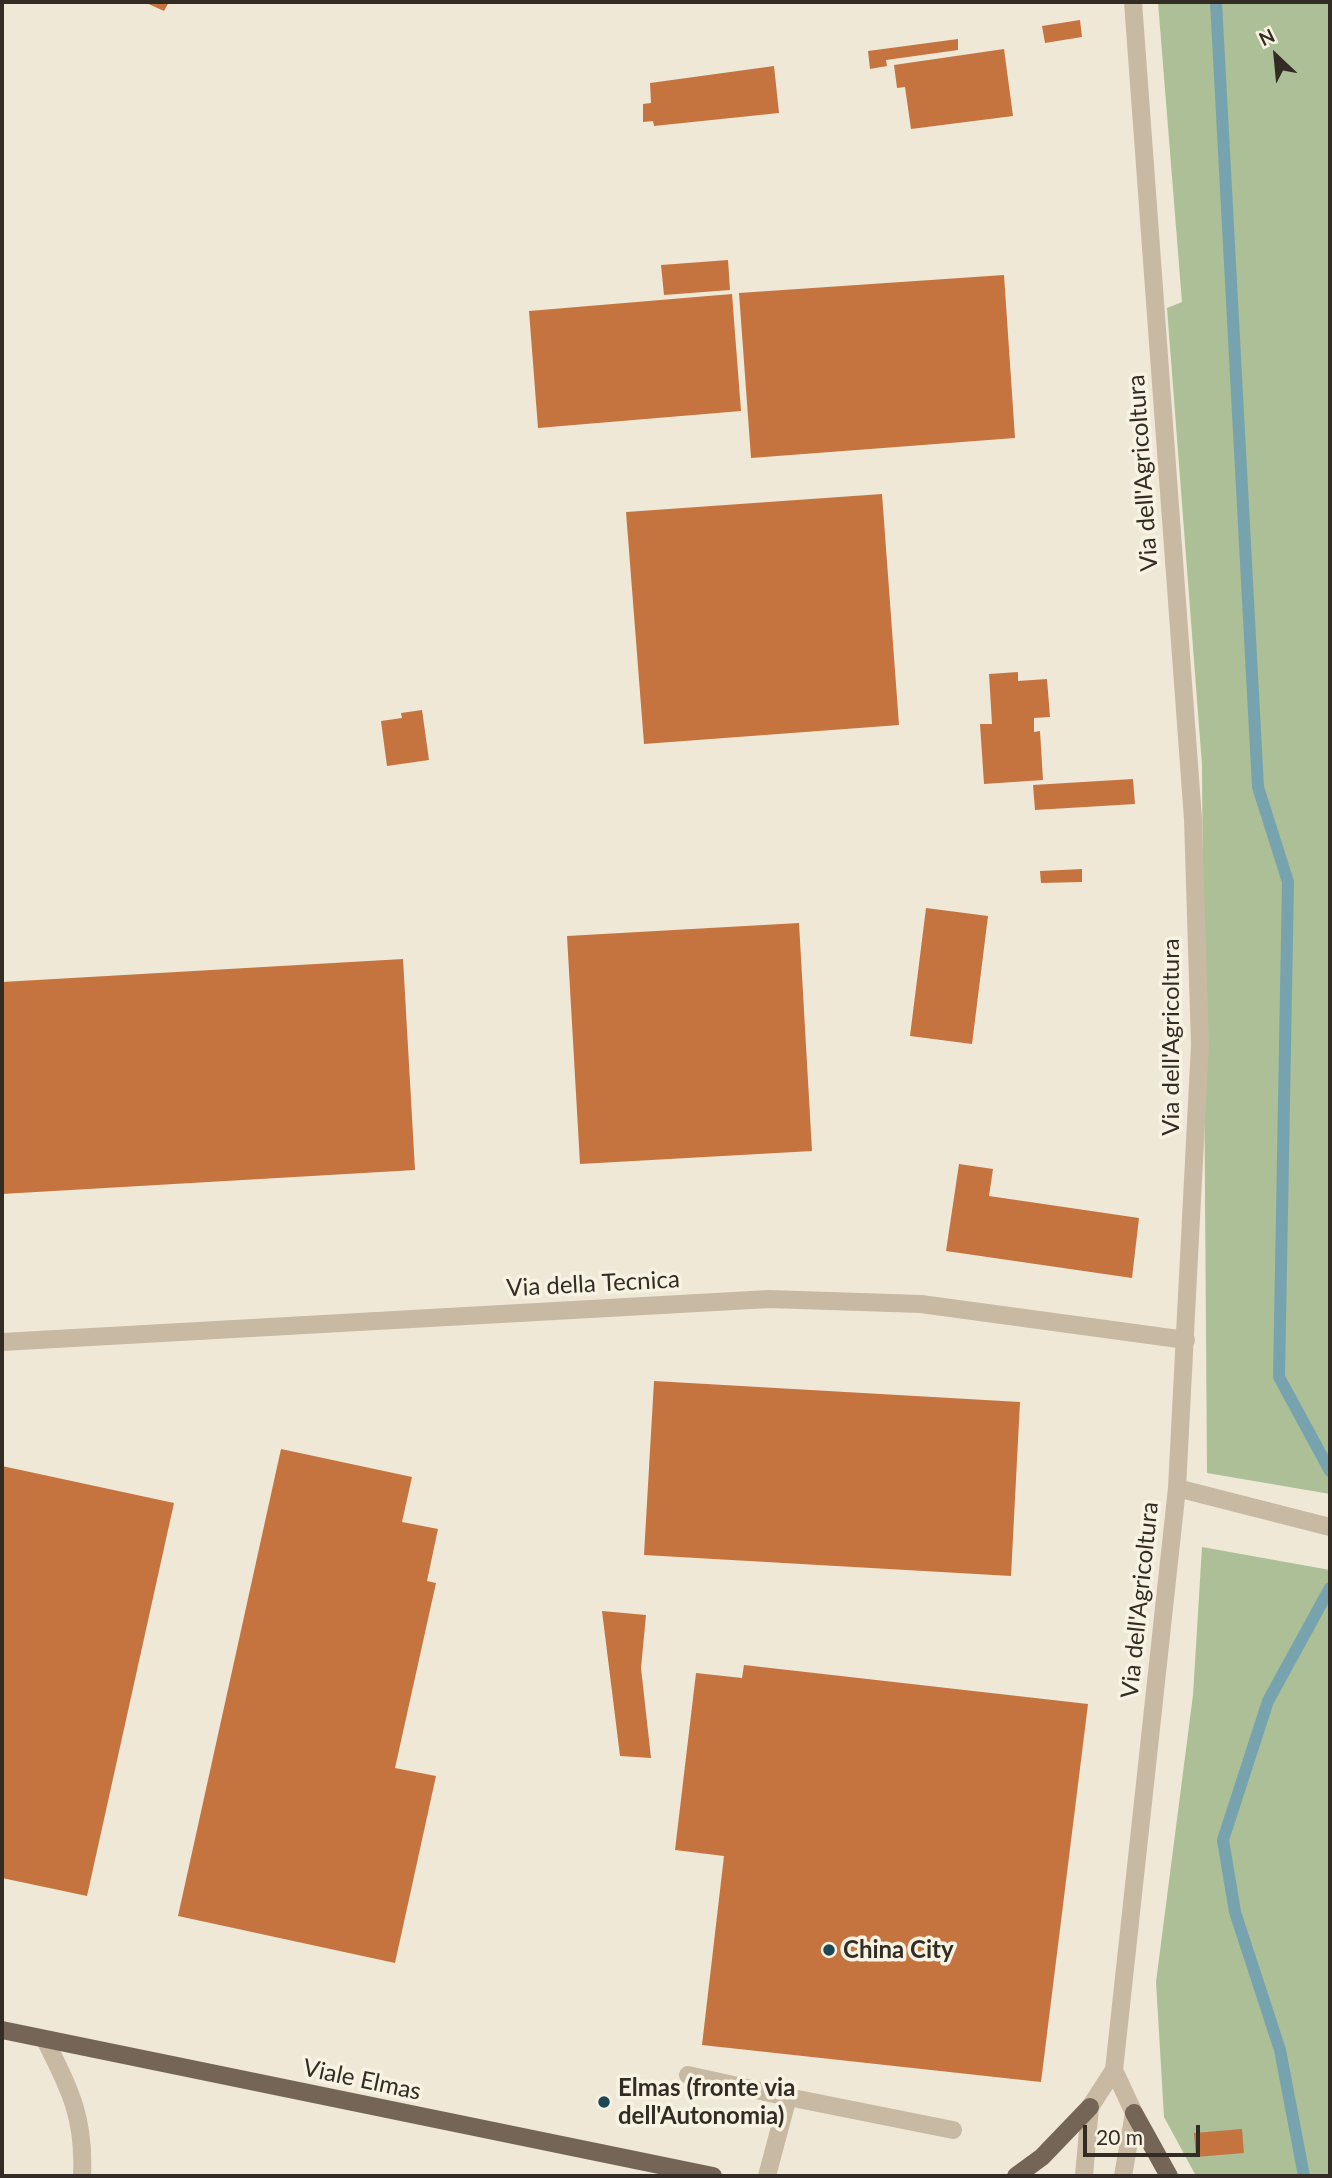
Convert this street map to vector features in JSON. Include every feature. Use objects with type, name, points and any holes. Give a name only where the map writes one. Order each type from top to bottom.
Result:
[{"type":"main road","name":"Viale Elmas","points":[[2,2030],[713,2176]]},
{"type":"main road","points":[[1016,2176],[1042,2157],[1090,2108]]},
{"type":"main road","points":[[1134,2113],[1169,2176]]},
{"type":"street","name":"Via dell'Agricoltura","points":[[1084,2176],[1090,2108],[1114,2070],[1177,1488],[1200,1045],[1193,819],[1133,2]]},
{"type":"street","name":"Via della Tecnica","points":[[2,1342],[769,1299],[921,1304],[1186,1340]]},
{"type":"street","points":[[1177,1488],[1330,1527]]},
{"type":"street","points":[[44,2040],[75,2107],[83,2147],[82,2176]]},
{"type":"street","points":[[1114,2070],[1134,2113],[1123,2176]]},
{"type":"street","points":[[688,2075],[953,2130]]},
{"type":"street","points":[[767,2176],[788,2097]]},
{"type":"green space","points":[[1158,2],[1330,2],[1330,1494],[1207,1473],[1202,765],[1167,308],[1182,302]]},
{"type":"green space","points":[[1202,1547],[1330,1570],[1330,2176],[1196,2176],[1164,2117],[1156,1982],[1193,1695]]},
{"type":"building","points":[[144,2],[169,2],[164,11]]},
{"type":"building","points":[[1080,20],[1082,37],[1045,43],[1042,26]]},
{"type":"building","points":[[958,39],[958,50],[886,60],[887,66],[870,69],[868,51]]},
{"type":"building","points":[[1004,49],[1013,116],[911,129],[905,87],[897,88],[894,65]]},
{"type":"building","points":[[774,66],[779,113],[654,126],[653,121],[643,122],[643,104],[651,103],[650,83]]},
{"type":"building","points":[[728,260],[730,290],[664,295],[661,265]]},
{"type":"building","points":[[1004,275],[1015,438],[751,458],[739,293]]},
{"type":"building","points":[[732,294],[741,411],[538,428],[529,311]]},
{"type":"building","points":[[882,494],[899,725],[644,744],[626,512]]},
{"type":"building","points":[[1018,672],[1018,681],[1047,679],[1050,717],[1034,718],[1034,732],[1040,731],[1043,780],[984,784],[980,724],[992,724],[989,674]]},
{"type":"building","points":[[422,710],[429,760],[387,766],[381,721],[402,718],[401,713]]},
{"type":"building","points":[[1133,779],[1135,804],[1035,810],[1033,785]]},
{"type":"building","points":[[1082,869],[1082,882],[1041,883],[1040,871]]},
{"type":"building","points":[[926,908],[988,916],[972,1044],[910,1036]]},
{"type":"building","points":[[799,923],[812,1151],[580,1164],[567,936]]},
{"type":"building","points":[[403,959],[415,1170],[2,1194],[2,982]]},
{"type":"building","points":[[959,1164],[993,1169],[989,1196],[1139,1218],[1132,1278],[946,1251]]},
{"type":"building","points":[[654,1381],[1020,1402],[1011,1576],[644,1555]]},
{"type":"building","points":[[281,1449],[412,1477],[402,1522],[438,1529],[427,1581],[436,1583],[395,1768],[436,1776],[395,1963],[178,1916]]},
{"type":"building","points":[[2,1466],[174,1503],[87,1896],[2,1878]]},
{"type":"building","points":[[602,1611],[646,1615],[641,1668],[651,1758],[620,1756]]},
{"type":"building","name":"China City","points":[[744,1665],[1088,1704],[1041,2082],[702,2045],[724,1856],[675,1850],[696,1673],[742,1678]]},
{"type":"building","points":[[1242,2129],[1244,2153],[1196,2157],[1194,2133]]},
{"type":"waterway","points":[[1216,2],[1258,787],[1288,882],[1279,1377],[1330,1471]]},
{"type":"waterway","points":[[1304,2176],[1280,2050],[1235,1912],[1223,1840],[1268,1701],[1330,1588]]},
{"type":"place","name":"China City","points":[[829,1950]]},
{"type":"place","name":"Elmas (fronte via dell'Autonomia)","points":[[604,2102]]}]
